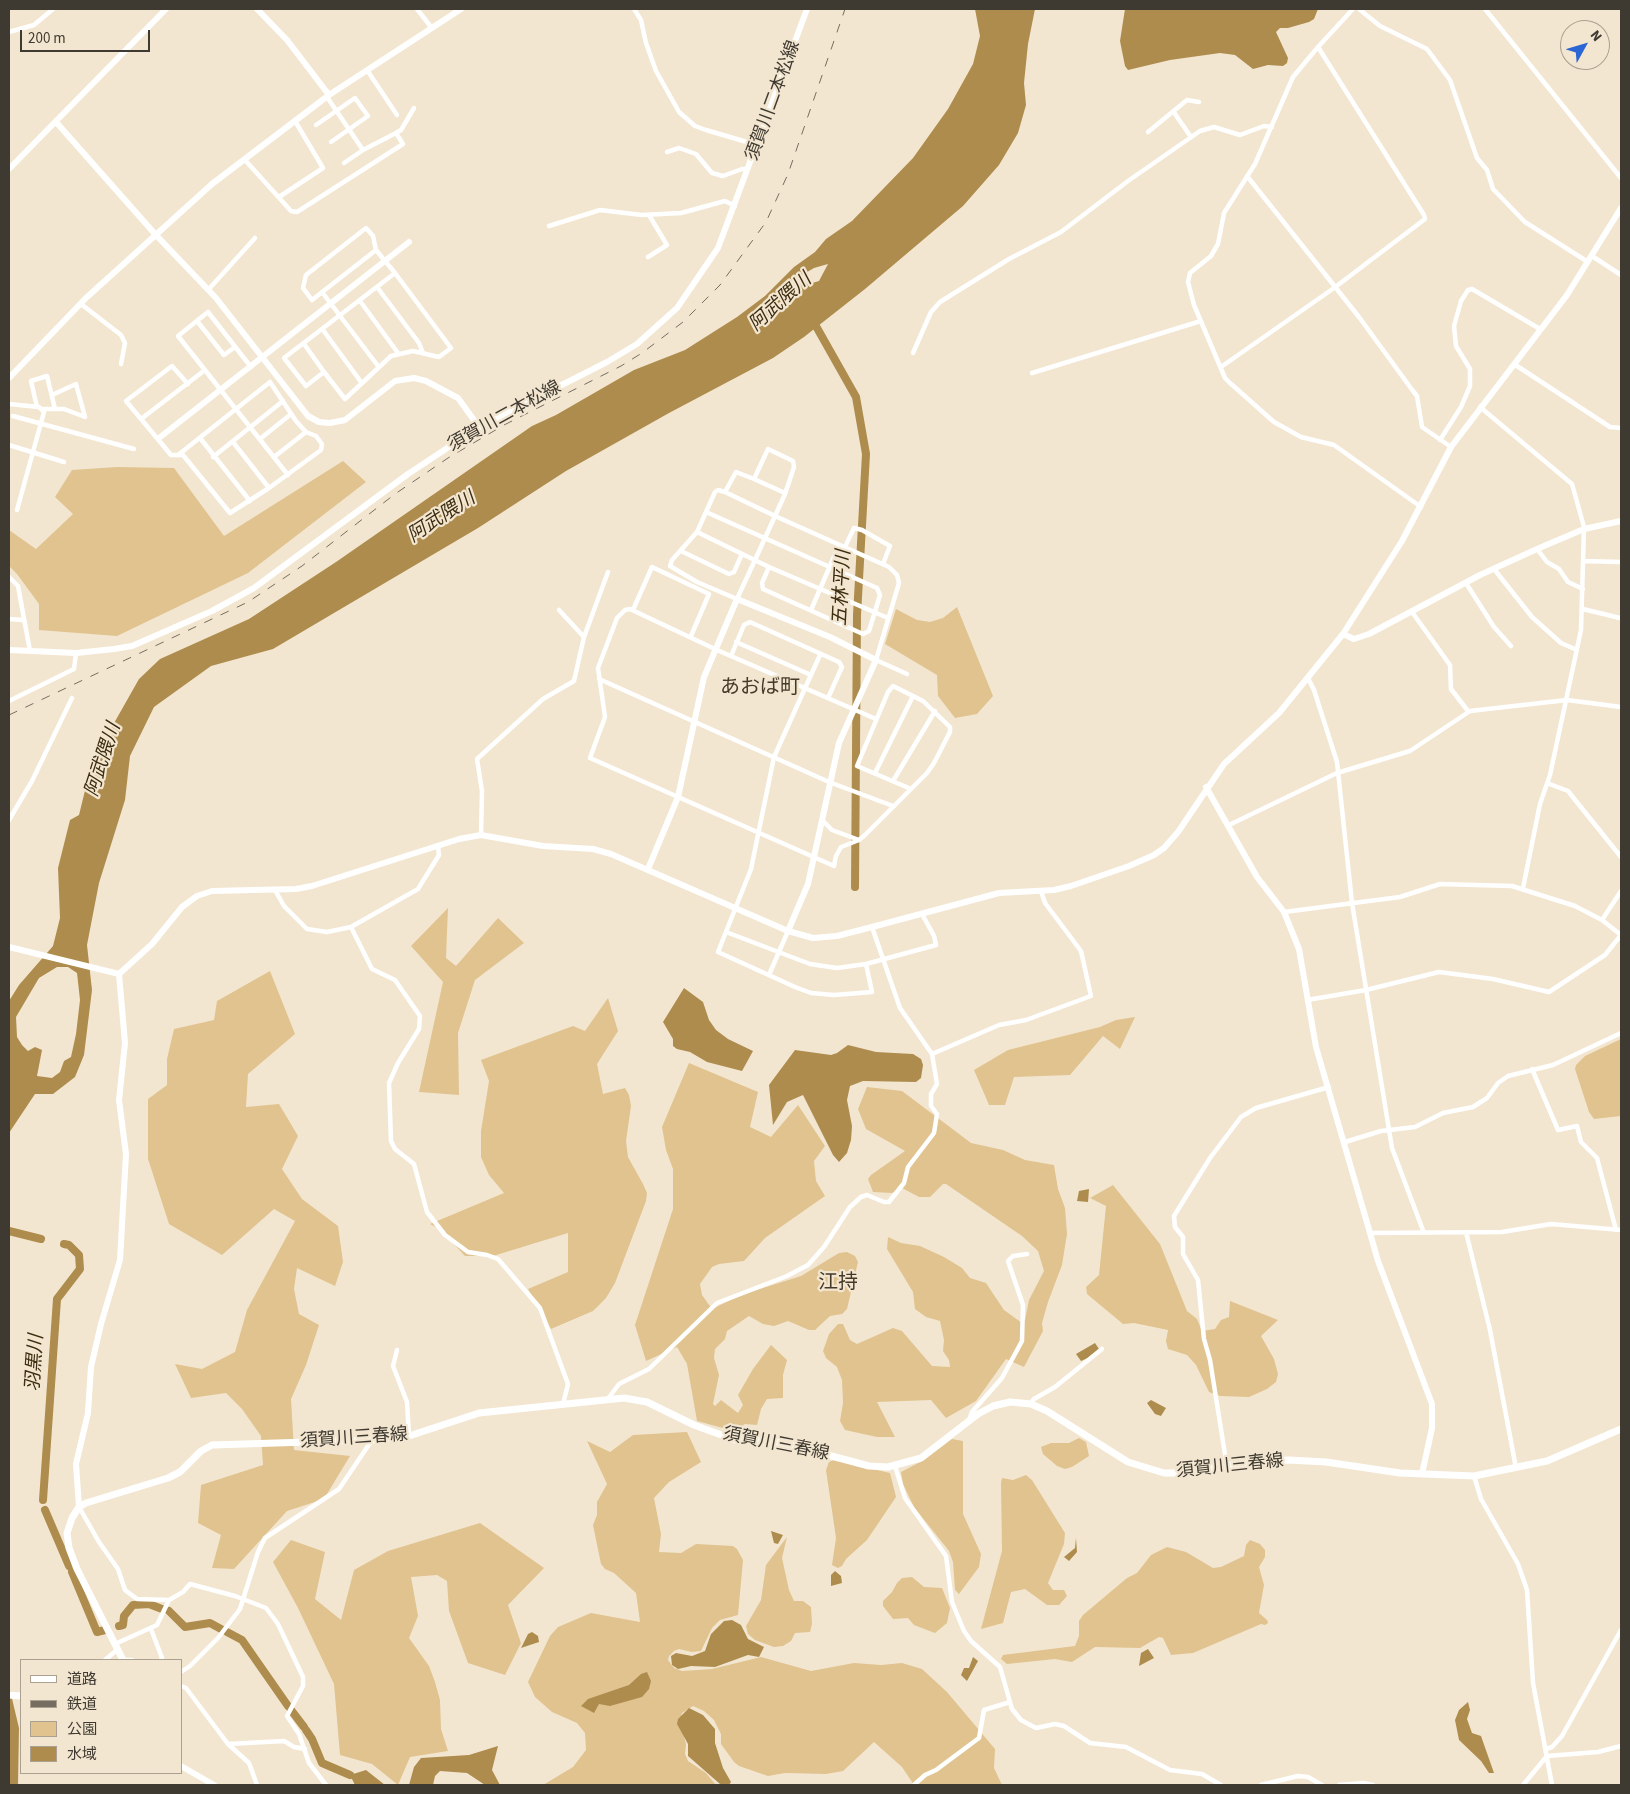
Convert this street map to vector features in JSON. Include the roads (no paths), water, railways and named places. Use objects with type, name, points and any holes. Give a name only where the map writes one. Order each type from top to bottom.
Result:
[{"type":"main road","name":"須賀川三春線","points":[[79,1507],[86,1503],[168,1478],[180,1472],[201,1451],[212,1445],[372,1440],[410,1436],[473,1415],[624,1398],[647,1402],[694,1424],[735,1440],[779,1442],[869,1466],[895,1466],[915,1461],[970,1421],[999,1404],[1010,1402],[1030,1404],[1056,1416],[1122,1459],[1146,1469],[1182,1473],[1266,1461],[1301,1461],[1392,1472],[1474,1476],[1563,1456],[1621,1429]]},
{"type":"main road","points":[[79,1507],[72,1518],[67,1533],[69,1548],[77,1569],[116,1647],[124,1659]]},
{"type":"street","points":[[9,32],[34,25],[53,9]]},
{"type":"street","points":[[9,169],[166,9]]},
{"type":"street","points":[[257,9],[287,40],[328,96],[363,150]]},
{"type":"street","points":[[417,9],[431,27]]},
{"type":"street","points":[[9,378],[81,304],[155,234],[212,184],[328,96],[461,9]]},
{"type":"street","points":[[634,9],[641,20],[646,43],[656,72],[680,112],[695,126],[757,145]]},
{"type":"street","name":"須賀川二本松線","points":[[9,650],[76,653],[132,646],[170,631],[254,588],[408,474],[479,427],[607,362],[654,329],[677,308],[710,262],[735,206],[807,9]]},
{"type":"street","points":[[1353,9],[1293,78],[1255,164],[1224,213],[1218,244],[1213,252],[1189,276],[1188,286],[1227,381],[1274,422],[1308,440],[1334,445],[1421,507]]},
{"type":"street","points":[[1360,9],[1380,26],[1427,49],[1450,80],[1478,158],[1489,175],[1495,191],[1525,222],[1621,275]]},
{"type":"street","points":[[1485,9],[1621,178]]},
{"type":"street","points":[[1221,368],[1334,288],[1425,219],[1425,216],[1318,47]]},
{"type":"street","points":[[367,70],[397,115]]},
{"type":"street","points":[[316,125],[355,98],[368,116],[331,142]]},
{"type":"street","points":[[1148,132],[1188,99],[1199,102]]},
{"type":"street","points":[[344,163],[363,150],[401,130],[414,108]]},
{"type":"street","points":[[1173,111],[1191,137]]},
{"type":"street","points":[[278,197],[323,168],[294,121]]},
{"type":"street","points":[[56,122],[155,234],[208,290],[308,416],[318,422],[330,423],[345,420],[395,382],[403,378],[414,378],[426,381],[458,398],[479,427]]},
{"type":"street","points":[[913,353],[931,312],[940,302],[1009,259],[1061,232],[1128,181],[1191,137],[1207,127],[1240,135],[1262,127],[1272,126]]},
{"type":"street","points":[[245,160],[290,211],[296,212],[404,144],[396,133]]},
{"type":"street","points":[[667,152],[679,148],[696,154],[712,173],[723,176],[742,169],[748,169]]},
{"type":"street","points":[[1247,176],[1334,288],[1359,317],[1413,391],[1422,427],[1451,447]]},
{"type":"street","points":[[549,226],[600,210],[649,215],[681,212],[725,201],[735,206]]},
{"type":"street","points":[[119,974],[152,944],[174,914],[197,896],[229,889],[275,890],[312,886],[438,846],[481,835],[543,846],[593,849],[648,869],[788,931],[813,938],[837,936],[999,893],[1041,891],[1089,881],[1159,852],[1178,832],[1206,787],[1230,757],[1270,722],[1343,634],[1421,507],[1451,447],[1567,294],[1621,208]]},
{"type":"street","points":[[648,257],[668,245],[649,215]]},
{"type":"street","points":[[304,344],[345,398],[378,366],[398,354],[413,351],[439,357],[451,348],[395,273],[384,262],[376,250],[373,236],[366,228],[306,275],[303,288],[312,300],[376,250]]},
{"type":"street","points":[[208,290],[255,238]]},
{"type":"street","points":[[159,438],[409,242]]},
{"type":"street","points":[[324,372],[306,386],[284,358],[395,273]]},
{"type":"street","points":[[377,287],[419,343],[423,353]]},
{"type":"street","points":[[1440,440],[1461,407],[1470,386],[1470,369],[1456,346],[1454,338],[1454,322],[1466,293],[1472,288],[1540,329]]},
{"type":"street","points":[[322,292],[378,366]]},
{"type":"street","points":[[360,301],[398,354]]},
{"type":"street","points":[[81,304],[121,335],[125,343],[121,364]]},
{"type":"street","points":[[251,367],[208,312],[178,336],[288,475]]},
{"type":"street","points":[[196,321],[224,355],[235,347]]},
{"type":"street","points":[[1032,373],[1201,321]]},
{"type":"street","points":[[323,330],[362,382]]},
{"type":"street","points":[[1514,364],[1610,427],[1621,428]]},
{"type":"street","points":[[178,455],[270,382],[291,414],[306,432],[316,436],[322,444],[321,450],[288,475],[230,513],[183,455],[178,455],[171,455],[159,438],[140,420],[126,401],[172,366],[188,384]]},
{"type":"street","points":[[140,420],[205,370]]},
{"type":"street","points":[[37,406],[31,381],[47,376],[55,409]]},
{"type":"street","points":[[9,404],[71,411],[86,417],[76,384],[52,395]]},
{"type":"street","points":[[213,457],[283,401]]},
{"type":"street","points":[[1480,407],[1572,484],[1584,529],[1583,609],[1577,650],[1567,700],[1547,784],[1540,804],[1522,888]]},
{"type":"street","points":[[17,510],[31,452],[41,424],[43,409]]},
{"type":"street","points":[[260,439],[291,414]]},
{"type":"street","points":[[13,416],[134,449]]},
{"type":"street","points":[[274,457],[306,432]]},
{"type":"street","points":[[200,438],[213,457],[250,501]]},
{"type":"street","points":[[233,442],[269,488]]},
{"type":"street","points":[[9,445],[64,462]]},
{"type":"street","points":[[648,869],[678,797],[704,677],[785,493],[794,466],[793,461],[770,449],[766,450],[754,479]]},
{"type":"street","points":[[725,492],[736,472],[785,493]]},
{"type":"street","points":[[769,976],[808,884],[839,743],[876,660],[899,583],[894,570],[883,564],[725,492],[716,490],[697,532],[671,562],[671,567],[737,599],[830,638],[876,660],[907,674]]},
{"type":"street","points":[[706,512],[877,588],[880,594],[869,631],[863,634],[763,588],[762,583],[769,567]]},
{"type":"street","points":[[1343,634],[1351,639],[1359,638],[1412,612],[1466,582],[1537,549],[1584,529],[1621,521]]},
{"type":"street","points":[[845,547],[854,528],[862,530],[890,546],[883,564]]},
{"type":"street","points":[[697,532],[769,567],[888,618]]},
{"type":"street","points":[[811,610],[839,544]]},
{"type":"street","points":[[1537,549],[1547,562],[1559,569],[1568,582],[1583,589]]},
{"type":"street","points":[[681,551],[729,574],[734,572],[742,554]]},
{"type":"street","points":[[1584,561],[1621,562]]},
{"type":"street","points":[[633,610],[652,567],[709,594],[691,636]]},
{"type":"street","points":[[1494,569],[1532,617],[1560,644],[1577,650]]},
{"type":"street","points":[[481,835],[482,791],[477,759],[543,699],[572,683],[577,672],[584,637],[608,572]]},
{"type":"street","points":[[9,576],[18,586],[30,650]]},
{"type":"street","points":[[1466,582],[1494,627],[1511,646]]},
{"type":"street","points":[[1583,609],[1620,618]]},
{"type":"street","points":[[559,610],[584,637]]},
{"type":"street","points":[[876,720],[730,656],[633,610],[625,610],[617,618],[598,668],[605,717],[590,758],[834,866],[836,856],[841,847],[859,840],[911,789],[931,768],[950,732],[950,727],[935,711],[913,696],[892,686],[857,766],[911,789]]},
{"type":"street","points":[[1412,612],[1450,665],[1452,689],[1468,711]]},
{"type":"street","points":[[9,619],[23,620]]},
{"type":"street","points":[[730,656],[744,625],[750,622],[839,662],[842,665],[828,698]]},
{"type":"street","points":[[736,642],[811,675]]},
{"type":"street","points":[[9,701],[74,669],[76,653]]},
{"type":"street","points":[[820,655],[774,757],[751,869],[718,952],[811,993],[834,995],[872,992],[866,964]]},
{"type":"street","points":[[1308,678],[1314,690],[1335,752],[1352,902],[1389,1130],[1395,1157],[1424,1233]]},
{"type":"street","points":[[599,680],[830,782],[893,806]]},
{"type":"street","points":[[875,774],[913,696]]},
{"type":"street","points":[[9,820],[32,781],[72,698]]},
{"type":"street","points":[[1228,825],[1337,773],[1410,751],[1445,729],[1468,711],[1567,700],[1621,707]]},
{"type":"street","points":[[893,781],[935,711]]},
{"type":"street","points":[[1547,784],[1568,791],[1621,857]]},
{"type":"street","points":[[1206,787],[1257,877],[1284,912],[1299,949],[1316,1047],[1370,1233],[1432,1404],[1432,1428],[1422,1474]]},
{"type":"street","points":[[822,820],[832,830],[859,840]]},
{"type":"street","points":[[275,890],[284,906],[307,928],[328,932],[351,927],[418,889],[439,854],[438,846]]},
{"type":"street","points":[[1284,912],[1400,897],[1440,884],[1522,888],[1575,906],[1602,920],[1621,935],[1605,955],[1549,992],[1509,982],[1443,972],[1366,990],[1307,1000]]},
{"type":"street","points":[[932,1054],[999,1025],[1026,1020],[1091,996],[1081,951],[1045,903],[1041,891]]},
{"type":"street","points":[[1602,920],[1621,891]]},
{"type":"street","points":[[726,932],[820,967],[837,968],[866,964],[936,945],[934,936],[922,914]]},
{"type":"street","points":[[351,927],[372,969],[395,980],[420,1016],[419,1029],[398,1063],[389,1083],[389,1117],[393,1145],[414,1164],[427,1212],[445,1235],[468,1252],[498,1259],[540,1308],[568,1384],[563,1404]]},
{"type":"street","points":[[607,1400],[619,1384],[649,1368],[717,1303],[788,1276],[808,1265],[824,1247],[850,1207],[861,1196],[867,1195],[884,1202],[889,1202],[904,1183],[908,1168],[930,1139],[936,1128],[937,1114],[932,1106],[931,1094],[937,1084],[932,1054],[900,1008],[872,927]]},
{"type":"street","points":[[9,947],[119,974]]},
{"type":"street","points":[[119,974],[125,1043],[118,1094],[126,1154],[120,1260],[101,1324],[91,1367],[88,1413],[76,1464],[79,1507],[99,1542],[118,1569],[126,1590],[137,1599],[169,1600],[183,1592],[190,1584],[261,1605],[271,1613],[292,1649],[304,1677],[303,1686],[287,1716],[299,1734],[309,1763],[326,1785]]},
{"type":"street","points":[[1345,1142],[1389,1130],[1415,1127],[1443,1113],[1473,1107],[1487,1098],[1504,1078],[1532,1069],[1553,1065],[1621,1033]]},
{"type":"street","points":[[1370,1233],[1502,1232],[1550,1224],[1619,1230],[1597,1158],[1582,1144],[1577,1126],[1558,1130],[1532,1069]]},
{"type":"street","points":[[1227,1467],[1210,1360],[1204,1339],[1198,1280],[1183,1254],[1183,1237],[1175,1227],[1174,1216],[1210,1158],[1241,1117],[1256,1108],[1329,1087]]},
{"type":"street","points":[[1466,1232],[1490,1330],[1516,1468]]},
{"type":"street","points":[[970,1421],[972,1412],[1002,1378],[1022,1341],[1023,1305],[1008,1261],[1013,1256],[1027,1254]]},
{"type":"street","points":[[1030,1404],[1034,1399],[1055,1387],[1102,1349]]},
{"type":"street","points":[[397,1350],[393,1366],[407,1402],[410,1436]]},
{"type":"street","points":[[182,1671],[190,1666],[218,1638],[232,1620],[244,1599],[258,1552],[265,1538],[338,1489],[372,1440]]},
{"type":"street","points":[[895,1466],[905,1498],[946,1556],[952,1602],[964,1631],[1000,1667],[1006,1681],[1010,1702],[1016,1714],[1029,1726],[1036,1728],[1055,1724],[1064,1726],[1090,1743],[1126,1747],[1170,1770],[1202,1774],[1221,1785]]},
{"type":"street","points":[[1474,1476],[1481,1499],[1518,1564],[1527,1590],[1533,1683],[1552,1785]]},
{"type":"street","points":[[105,1659],[116,1647],[151,1629],[162,1618],[169,1600]]},
{"type":"street","points":[[151,1629],[162,1659]]},
{"type":"street","points":[[1546,1749],[1552,1748],[1562,1736],[1621,1630]]},
{"type":"street","points":[[182,1686],[186,1688],[228,1744],[249,1763],[257,1785]]},
{"type":"street","points":[[914,1785],[925,1775],[936,1770],[979,1738],[984,1710],[1010,1702]]},
{"type":"street","points":[[228,1744],[284,1741],[294,1747],[305,1749]]},
{"type":"street","points":[[1523,1785],[1547,1756],[1598,1752],[1621,1746]]},
{"type":"street","points":[[182,1767],[214,1785]]},
{"type":"street","points":[[1261,1785],[1298,1776],[1308,1777],[1322,1785]]},
{"type":"street","points":[[1339,1785],[1363,1782],[1373,1785]]},
{"type":"water","name":"阿武隈川","points":[[975,9],[1035,9],[1028,44],[1024,83],[1026,105],[1018,133],[999,165],[963,206],[865,289],[804,337],[773,358],[669,413],[566,471],[478,528],[273,649],[211,666],[154,707],[130,756],[125,800],[99,883],[87,945],[92,990],[84,1055],[75,1077],[53,1094],[35,1094],[9,1133],[9,1001],[19,985],[53,946],[60,918],[58,868],[70,820],[79,815],[92,762],[139,679],[160,659],[249,619],[336,562],[532,426],[556,415],[634,370],[685,350],[737,317],[765,296],[794,267],[815,252],[826,239],[852,221],[913,158],[948,109],[973,64],[980,36]],"holes":[[[828,264],[819,281],[809,284],[801,282],[790,288],[792,281],[814,268]],[[57,967],[68,967],[77,973],[80,1000],[71,1057],[64,1061],[60,1072],[52,1078],[37,1076],[42,1050],[35,1047],[28,1051],[22,1045],[17,1037],[16,1017],[39,978]]]},
{"type":"water","points":[[1125,9],[1318,9],[1314,19],[1309,22],[1288,28],[1280,28],[1276,32],[1288,58],[1287,63],[1283,66],[1268,65],[1253,69],[1235,55],[1220,53],[1170,60],[1128,70],[1125,66],[1120,41]]},
{"type":"water","points":[[684,988],[703,1002],[709,1020],[716,1030],[728,1039],[753,1051],[742,1071],[707,1062],[690,1052],[673,1046],[673,1039],[663,1022]]},
{"type":"water","points":[[848,1045],[876,1052],[913,1054],[921,1059],[923,1065],[921,1078],[916,1082],[863,1081],[850,1086],[847,1100],[852,1126],[851,1140],[847,1153],[839,1162],[833,1155],[803,1095],[787,1102],[773,1125],[769,1085],[795,1050],[831,1055]]},
{"type":"water","points":[[1089,1189],[1088,1202],[1077,1201],[1079,1191]]},
{"type":"water","points":[[1095,1343],[1099,1349],[1090,1357],[1081,1361],[1076,1354]]},
{"type":"water","points":[[1151,1400],[1166,1408],[1161,1416],[1155,1414],[1147,1403]]},
{"type":"water","points":[[771,1531],[783,1535],[778,1544],[774,1543]]},
{"type":"water","points":[[1076,1538],[1077,1552],[1069,1561],[1064,1557],[1075,1548]]},
{"type":"water","points":[[835,1571],[841,1576],[842,1583],[831,1586],[831,1575]]},
{"type":"water","points":[[732,1620],[741,1625],[748,1639],[764,1647],[759,1657],[748,1655],[715,1667],[691,1666],[678,1669],[672,1665],[671,1656],[676,1653],[692,1656],[705,1651],[711,1634],[724,1621]]},
{"type":"water","points":[[532,1632],[538,1636],[539,1642],[521,1648],[528,1634]]},
{"type":"water","points":[[1148,1649],[1154,1658],[1139,1666],[1141,1653]]},
{"type":"water","points":[[973,1657],[978,1661],[967,1681],[961,1675],[964,1668],[969,1668]]},
{"type":"water","points":[[647,1672],[651,1681],[649,1689],[642,1697],[610,1706],[599,1704],[594,1713],[581,1706],[588,1699],[629,1685],[641,1674]]},
{"type":"water","points":[[9,1686],[19,1728],[18,1785],[9,1785]]},
{"type":"water","points":[[1468,1702],[1470,1710],[1467,1719],[1472,1733],[1481,1736],[1494,1773],[1489,1773],[1481,1761],[1459,1740],[1455,1720],[1459,1710]]},
{"type":"water","points":[[689,1708],[703,1715],[715,1729],[715,1743],[723,1768],[731,1782],[729,1785],[720,1784],[688,1756],[688,1744],[677,1724],[678,1719]]},
{"type":"water","points":[[498,1746],[492,1770],[500,1785],[485,1785],[467,1773],[440,1771],[435,1776],[433,1785],[409,1785],[414,1767],[421,1758],[469,1755]]},
{"type":"water","points":[[366,1770],[385,1785],[355,1785],[350,1775]]},
{"type":"waterway","name":"五林平川","points":[[812,319],[856,397],[866,454],[857,615],[855,887]]},
{"type":"waterway","name":"羽黒川","points":[[9,1231],[41,1239]]},
{"type":"waterway","name":"羽黒川","points":[[43,1500],[57,1299],[80,1269],[79,1255],[69,1245],[64,1244]]},
{"type":"waterway","name":"羽黒川","points":[[45,1510],[69,1566]]},
{"type":"waterway","name":"羽黒川","points":[[72,1572],[97,1632],[105,1630]]},
{"type":"waterway","name":"羽黒川","points":[[119,1626],[123,1625],[124,1616],[133,1605],[149,1604],[162,1609]]},
{"type":"waterway","name":"羽黒川","points":[[169,1611],[185,1627],[210,1623],[221,1629]]},
{"type":"waterway","name":"羽黒川","points":[[227,1632],[242,1640],[288,1706]]},
{"type":"waterway","name":"羽黒川","points":[[291,1710],[304,1727]]},
{"type":"waterway","name":"羽黒川","points":[[306,1730],[322,1763],[350,1775]]},
{"type":"railway","points":[[9,715],[248,602],[302,566],[395,494],[448,458],[504,425],[621,366],[642,353],[683,322],[720,285],[766,222],[788,174],[845,9]]},
{"type":"district","name":"あおば町","points":[[760,689]]},
{"type":"district","name":"江持","points":[[838,1284]]}]
